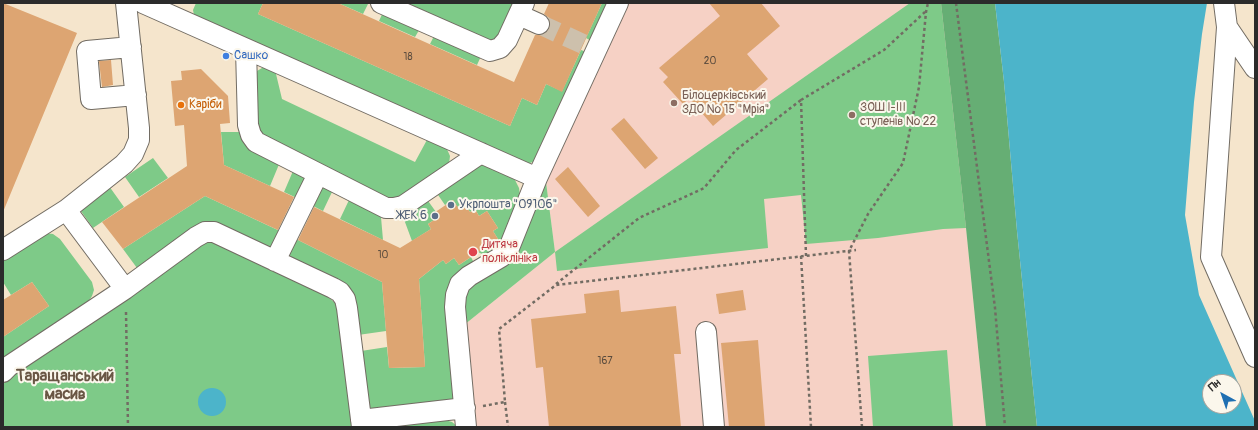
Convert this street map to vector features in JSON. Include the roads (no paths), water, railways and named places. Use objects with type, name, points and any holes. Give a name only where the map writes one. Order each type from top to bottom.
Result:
[{"type":"street","points":[[3,250],[66,210],[124,164],[133,154],[139,140],[139,128],[126,3]]},
{"type":"street","points":[[143,3],[184,11],[246,49],[537,178]]},
{"type":"street","points":[[381,3],[490,51],[500,48],[507,40],[522,9],[539,24]]},
{"type":"street","points":[[3,372],[8,366],[125,289],[196,237],[205,232],[214,232],[340,292],[345,299],[347,308],[362,424],[465,418],[455,307],[456,295],[460,284],[469,276],[500,257],[509,248],[589,47],[618,3]]},
{"type":"street","points":[[1224,3],[1228,27],[1211,257],[1255,357]]},
{"type":"street","points":[[1228,27],[1255,68]]},
{"type":"street","points":[[131,47],[87,51],[91,99],[136,95]]},
{"type":"street","points":[[246,49],[248,125],[251,135],[256,142],[386,208],[403,206],[481,153]]},
{"type":"street","points":[[275,261],[318,174]]},
{"type":"street","points":[[66,210],[125,289]]},
{"type":"street","points":[[706,332],[714,427]]},
{"type":"water","points":[[995,3],[1207,3],[1194,102],[1185,215],[1199,295],[1234,374],[1202,374],[1202,414],[1242,414],[1242,392],[1255,421],[1255,427],[1037,427],[1017,231],[1004,82]]},
{"type":"water","points":[[212,388],[222,392],[226,402],[222,412],[212,416],[202,412],[198,402],[202,392]]},
{"type":"tunnel","points":[[539,24],[583,44]]},
{"type":"place","name":"Сашко","points":[[226,56]]},
{"type":"place","name":"Білоцерківський ЗДО № 15 \"Мрія\"","points":[[674,103]]},
{"type":"place","name":"Каріби","points":[[181,105]]},
{"type":"place","name":"ЗОШ І-ІІІ ступенів № 22","points":[[852,115]]},
{"type":"place","name":"Укрпошта \"09106\"","points":[[451,205]]},
{"type":"place","name":"ЖЕК 6","points":[[435,216]]},
{"type":"place","name":"Дитяча поліклініка","points":[[473,252]]},
{"type":"district","name":"Таращанський масив","points":[[65,386]]}]
